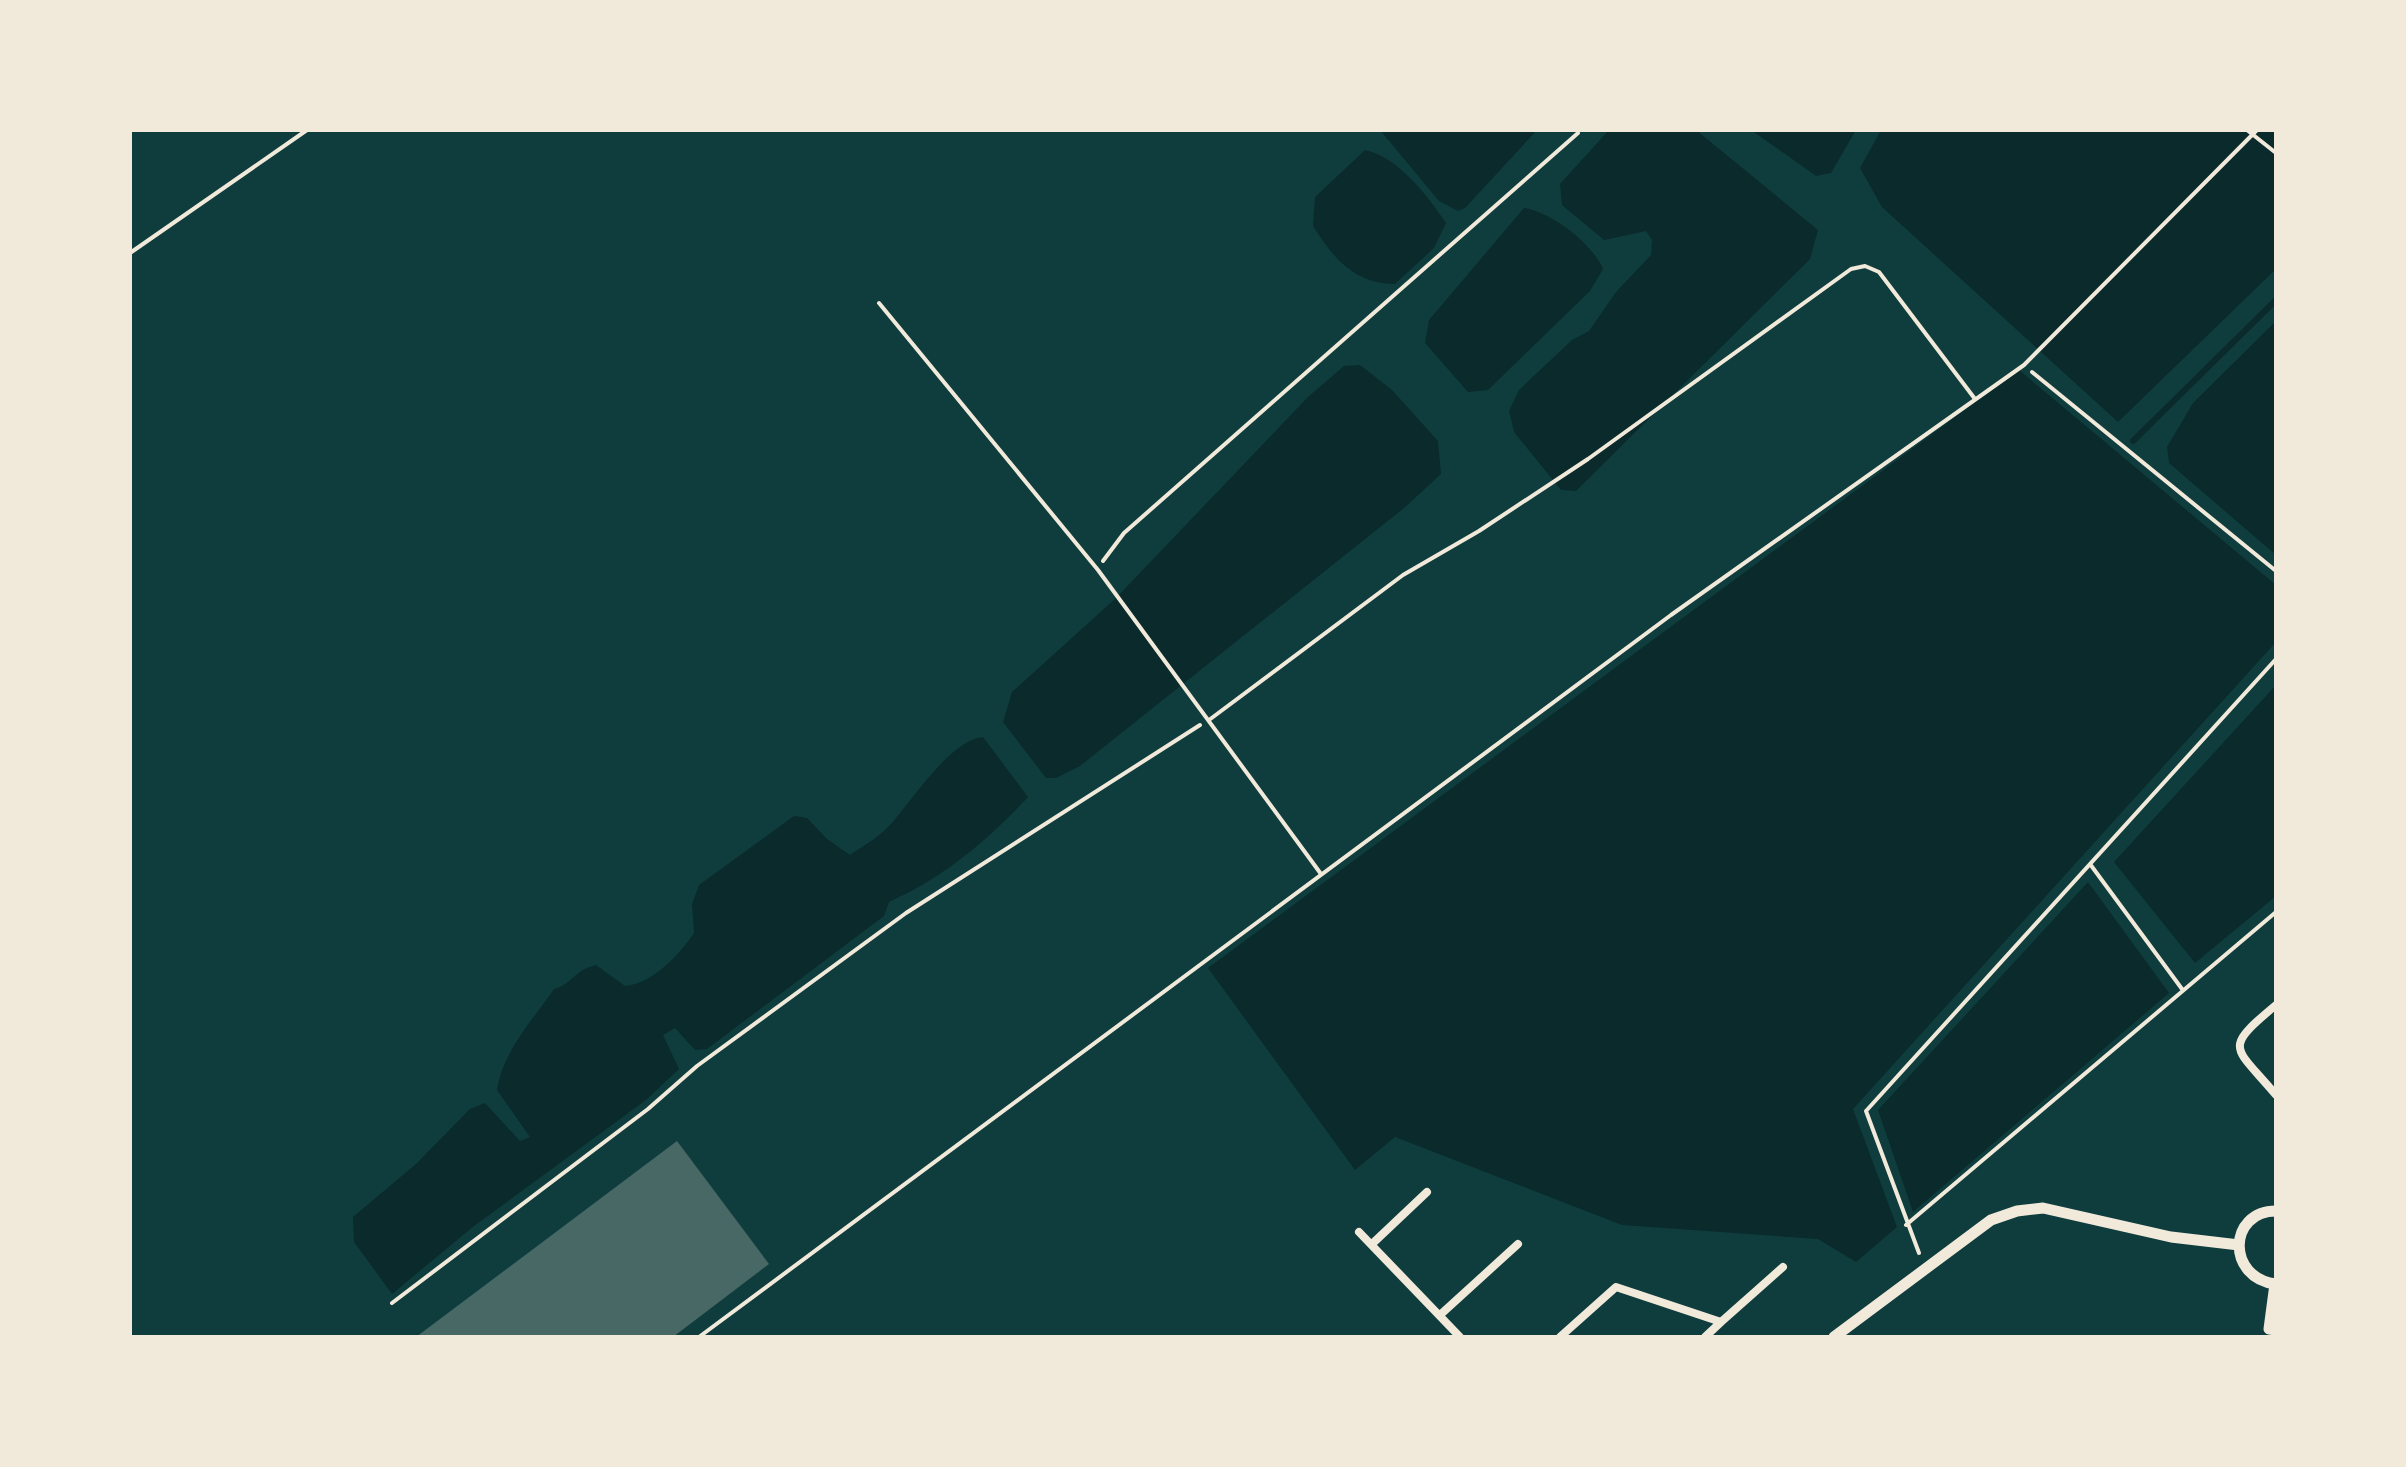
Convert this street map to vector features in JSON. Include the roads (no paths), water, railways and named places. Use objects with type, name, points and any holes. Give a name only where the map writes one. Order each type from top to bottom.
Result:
[{"type":"street","points":[[2276,1005],[2242,1034],[2238,1042],[2240,1052],[2276,1095]]},
{"type":"street","points":[[1372,1244],[1427,1192]]},
{"type":"street","points":[[1834,1337],[1991,1220],[2017,1211],[2043,1208],[2171,1237],[2239,1245]]},
{"type":"street","points":[[2271,1332],[2276,1284],[2253,1276],[2245,1268],[2239,1245],[2248,1223],[2257,1215],[2276,1211]]},
{"type":"street","points":[[1359,1232],[1460,1337]]},
{"type":"street","points":[[1440,1315],[1518,1244]]},
{"type":"street","points":[[1705,1337],[1783,1267]]},
{"type":"street","points":[[1560,1337],[1616,1287],[1721,1322]]},
{"type":"lane","points":[[2247,130],[2255,132],[2276,153]]},
{"type":"lane","points":[[699,1337],[1671,615],[2024,365],[2255,132]]},
{"type":"lane","points":[[1209,720],[1403,575],[1479,531],[1588,459],[1851,269],[1865,266],[1879,272],[1975,400]]},
{"type":"lane","points":[[879,303],[1098,570],[1321,874]]},
{"type":"water","points":[[1380,130],[1537,130],[1465,208],[1458,211],[1439,201]]},
{"type":"water","points":[[1609,130],[1696,130],[1818,230],[1810,259],[1576,491],[1561,490],[1514,432],[1509,411],[1519,390],[1572,340],[1589,331],[1616,292],[1651,255],[1652,240],[1646,231],[1604,240],[1562,205],[1560,184]]},
{"type":"water","points":[[1751,130],[1856,130],[1831,173],[1816,176]]},
{"type":"water","points":[[1881,130],[2276,130],[2276,269],[2118,422],[1882,207],[1860,168]]},
{"type":"water","points":[[1365,150],[1400,169],[1446,223],[1434,248],[1395,284],[1368,279],[1346,267],[1313,226],[1315,197]]},
{"type":"water","points":[[1524,208],[1570,230],[1590,249],[1603,269],[1590,291],[1488,390],[1468,392],[1425,343],[1429,320]]},
{"type":"water","points":[[2276,321],[2276,555],[2169,463],[2167,447],[2193,403]]},
{"type":"water","points":[[1360,365],[1392,390],[1438,441],[1441,474],[1404,508],[1080,766],[1056,778],[1046,778],[1003,722],[1012,692],[1116,598],[1308,397],[1344,366]]},
{"type":"water","points":[[2019,370],[2276,585],[2276,642],[1853,1109],[1897,1227],[1856,1262],[1818,1239],[1622,1225],[1395,1137],[1355,1170],[1208,968]]},
{"type":"water","points":[[2276,685],[2276,896],[2195,963],[2114,862]]},
{"type":"water","points":[[983,737],[1028,797],[996,829],[946,870],[889,902],[884,916],[707,1049],[695,1050],[675,1028],[663,1035],[679,1069],[646,1100],[474,1226],[392,1294],[354,1242],[353,1217],[416,1164],[470,1109],[485,1103],[520,1141],[530,1137],[497,1090],[512,1049],[554,989],[596,965],[625,986],[645,980],[673,959],[694,933],[692,904],[699,885],[794,816],[807,818],[827,839],[850,855],[886,829],[945,760],[970,741]]},
{"type":"water","points":[[2088,882],[2169,993],[1913,1212],[1878,1110]]},
{"type":"waterway","points":[[2133,441],[2276,300]]}]
